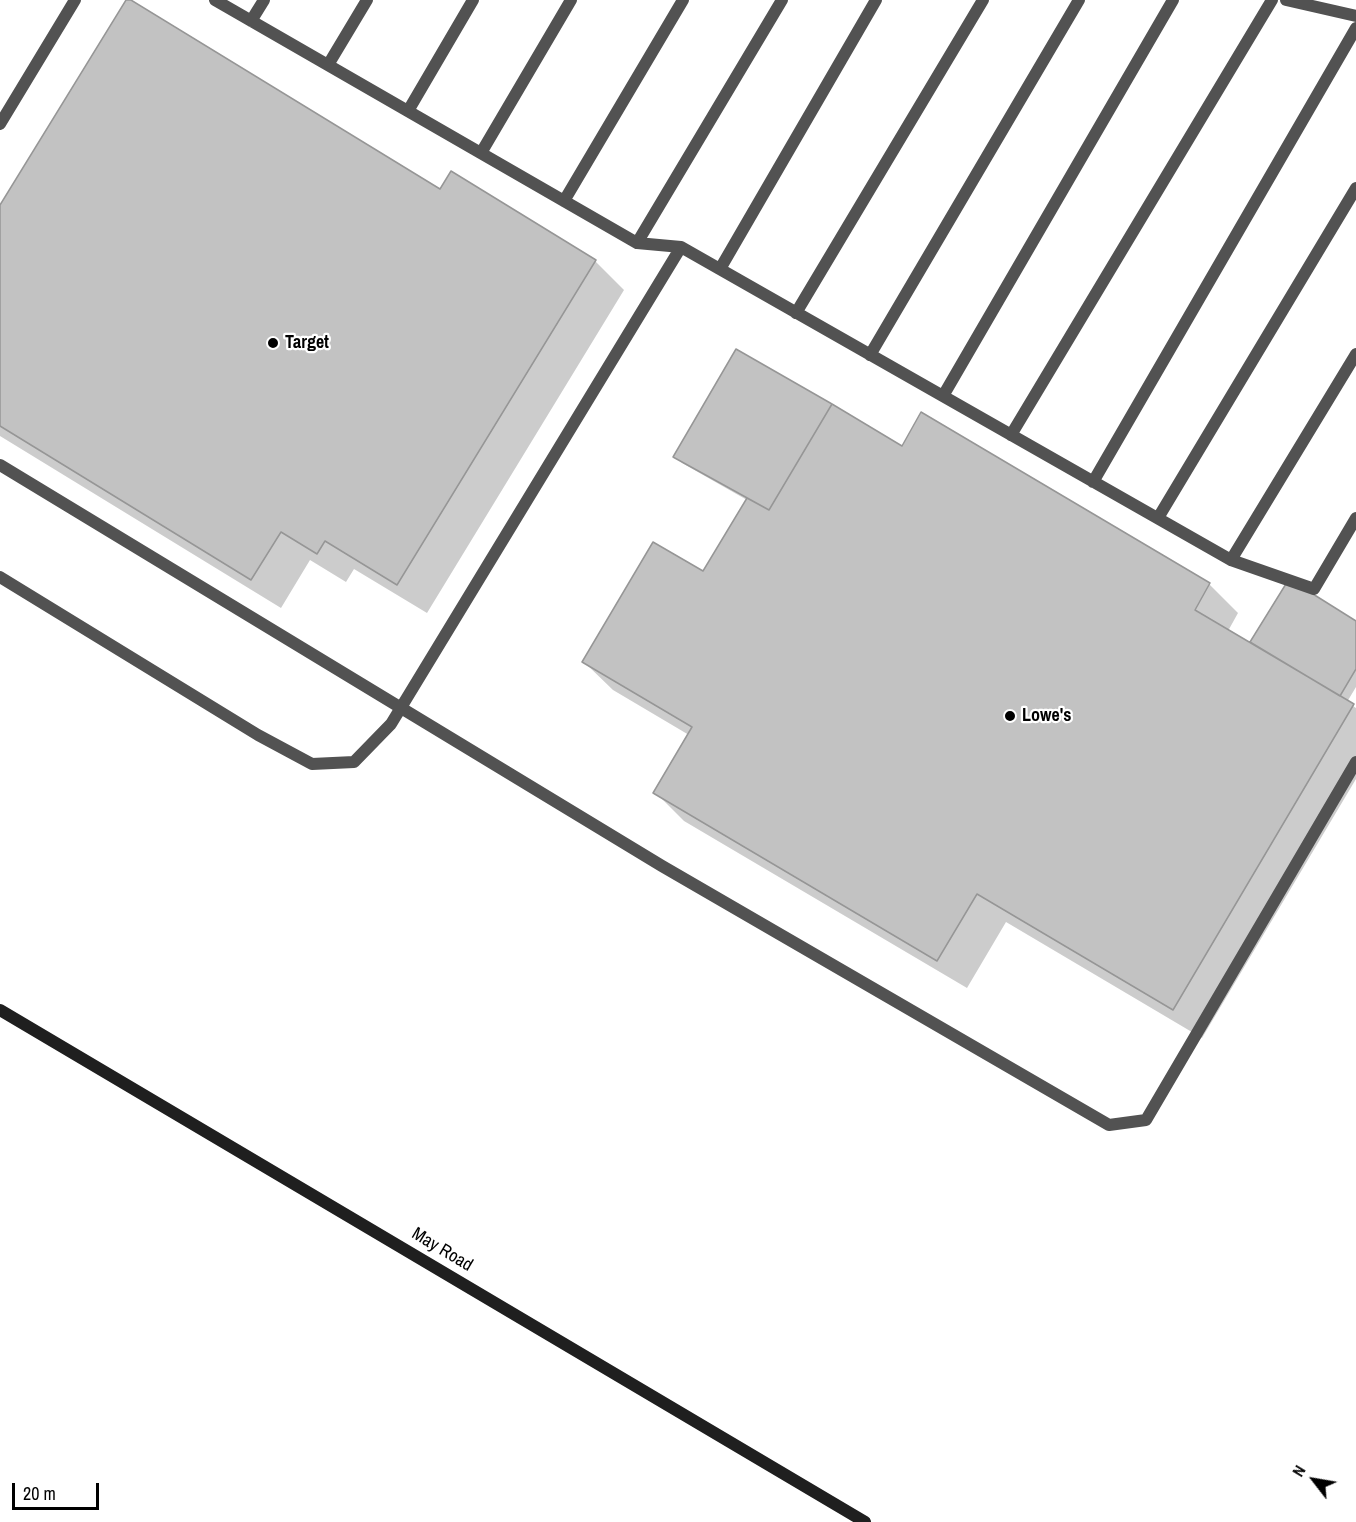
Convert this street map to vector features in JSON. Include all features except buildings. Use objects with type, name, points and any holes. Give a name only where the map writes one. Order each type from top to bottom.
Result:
[{"type":"street","name":"May Road","points":[[0,1010],[865,1522]]},
{"type":"lane","points":[[0,124],[75,0]]},
{"type":"lane","points":[[215,0],[637,243],[681,248],[1232,560],[1314,589],[1356,518]]},
{"type":"lane","points":[[251,21],[264,0]]},
{"type":"lane","points":[[328,65],[367,0]]},
{"type":"lane","points":[[408,111],[473,0]]},
{"type":"lane","points":[[481,153],[571,0]]},
{"type":"lane","points":[[564,201],[683,0]]},
{"type":"lane","points":[[637,243],[782,0]]},
{"type":"lane","points":[[720,269],[876,0]]},
{"type":"lane","points":[[796,313],[982,0]]},
{"type":"lane","points":[[870,355],[1079,0]]},
{"type":"lane","points":[[943,396],[1173,0]]},
{"type":"lane","points":[[1011,435],[1272,0]]},
{"type":"lane","points":[[1286,0],[1356,16]]},
{"type":"lane","points":[[1093,482],[1356,28]]},
{"type":"lane","points":[[1158,518],[1356,188]]},
{"type":"lane","points":[[0,577],[258,735],[312,764],[354,762],[391,724],[681,248]]},
{"type":"lane","points":[[1232,560],[1356,354]]},
{"type":"lane","points":[[0,465],[662,866],[1109,1125],[1146,1120],[1356,762]]},
{"type":"place","name":"Target","points":[[273,343]]},
{"type":"place","name":"Lowe's","points":[[1010,716]]}]
